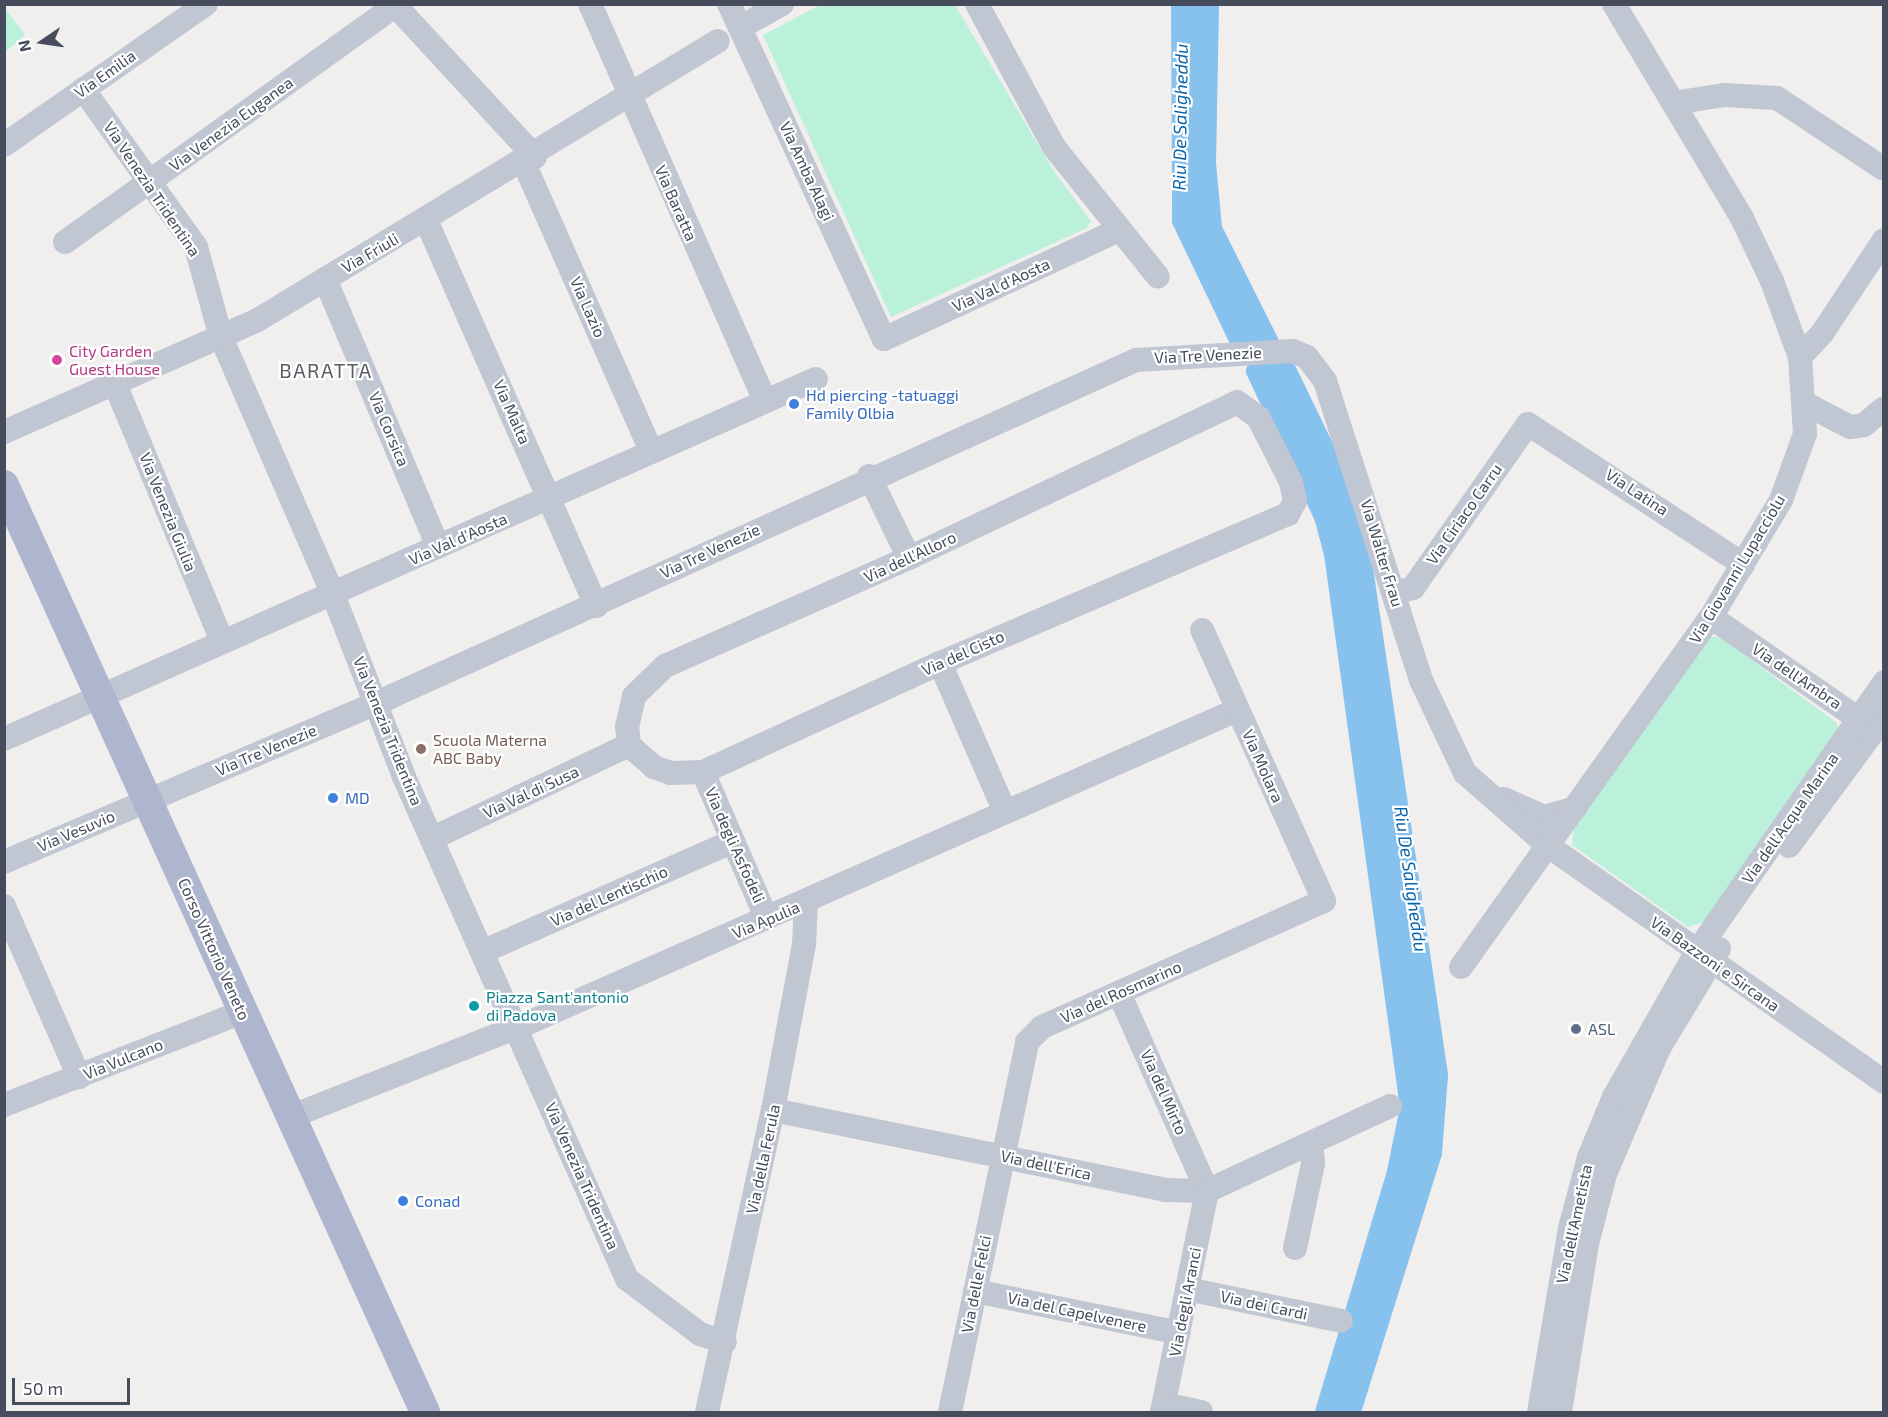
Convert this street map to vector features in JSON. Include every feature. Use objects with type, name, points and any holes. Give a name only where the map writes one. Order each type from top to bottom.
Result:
[{"type":"main road","name":"Corso Vittorio Veneto","points":[[4,485],[425,1413]]},
{"type":"street","name":"Via Emilia","points":[[4,145],[206,4]]},
{"type":"street","name":"Via Baratta","points":[[590,4],[629,99],[765,400]]},
{"type":"street","name":"Via Amba Alagi","points":[[729,4],[884,339]]},
{"type":"street","points":[[741,27],[782,4]]},
{"type":"street","points":[[977,4],[1054,147],[1158,277]]},
{"type":"street","name":"Via Giovanni Lupacciolu","points":[[1461,967],[1711,616],[1743,564],[1793,472],[1805,434],[1806,404],[1800,357],[1747,229],[1614,4]]},
{"type":"street","name":"Via Lazio","points":[[396,5],[530,160],[651,451]]},
{"type":"street","name":"Via Venezia Euganea","points":[[65,242],[396,5]]},
{"type":"street","name":"Via Friuli","points":[[4,432],[221,337],[326,279],[530,160],[718,41]]},
{"type":"street","name":"Via Venezia Tridentina","points":[[83,89],[196,247],[221,337],[334,597],[433,838],[627,1279],[700,1334],[725,1342]]},
{"type":"street","points":[[1673,102],[1725,95],[1777,98],[1884,169]]},
{"type":"street","name":"Via Malta","points":[[426,220],[550,497],[596,606]]},
{"type":"street","name":"Via Val d'Aosta","points":[[884,339],[1119,230]]},
{"type":"street","points":[[1800,357],[1823,332],[1884,240]]},
{"type":"street","name":"Via Corsica","points":[[326,279],[438,546]]},
{"type":"street","name":"Via Tre Venezie","points":[[147,801],[596,606],[869,476],[1136,360],[1239,355],[1284,350]]},
{"type":"street","name":"Via Walter Frau","points":[[1284,350],[1307,357],[1325,381],[1421,680],[1465,773],[1547,845]]},
{"type":"street","name":"Via Val d'Aosta","points":[[4,739],[100,698],[222,641],[334,597],[438,546],[816,379]]},
{"type":"street","name":"Via Venezia Giulia","points":[[115,384],[222,641]]},
{"type":"street","name":"Via del Cisto","points":[[629,745],[647,762],[671,773],[703,772],[940,663],[1288,514],[1295,501],[1257,417],[1237,402]]},
{"type":"street","name":"Via dell'Alloro","points":[[629,745],[629,710],[656,672],[909,558],[1237,402]]},
{"type":"street","points":[[1806,404],[1850,427],[1864,425],[1884,408]]},
{"type":"street","name":"Via Ciriaco Carru","points":[[1394,593],[1413,588],[1528,424]]},
{"type":"street","name":"Via Latina","points":[[1528,424],[1743,564]]},
{"type":"street","points":[[869,476],[909,558]]},
{"type":"street","name":"Via dell'Ambra","points":[[1711,616],[1875,725]]},
{"type":"street","name":"Via Molara","points":[[1202,630],[1324,901]]},
{"type":"street","points":[[940,663],[1005,812]]},
{"type":"street","name":"Via dell'Acqua Marina","points":[[1703,957],[1875,725],[1884,682]]},
{"type":"street","name":"Via Apulia","points":[[290,1117],[518,1027],[806,903],[1005,812],[1238,710]]},
{"type":"street","name":"Via Val di Susa","points":[[433,838],[629,745]]},
{"type":"street","name":"Via degli Asfodeli","points":[[703,772],[767,919]]},
{"type":"street","points":[[1465,773],[1544,817],[1575,808]]},
{"type":"street","name":"Via Vesuvio","points":[[4,862],[147,801]]},
{"type":"street","name":"Via del Lentischio","points":[[484,951],[733,841]]},
{"type":"street","name":"Via Bazzoni e Sircana","points":[[1547,845],[1703,957],[1884,1082]]},
{"type":"street","name":"Via del Rosmarino","points":[[1000,1155],[1027,1042],[1042,1027],[1324,901]]},
{"type":"street","name":"Via della Ferula","points":[[707,1413],[725,1342],[773,1110],[804,945],[806,903]]},
{"type":"street","points":[[4,906],[79,1077]]},
{"type":"street","name":"Via dell'Ametista","points":[[1539,1413],[1570,1228],[1589,1156],[1643,1038],[1703,957]]},
{"type":"street","name":"Via dell'Ametista","points":[[1560,1413],[1587,1244],[1605,1174],[1659,1048],[1703,957]]},
{"type":"street","name":"Via del Mirto","points":[[1119,993],[1207,1191]]},
{"type":"street","name":"Via Vulcano","points":[[4,1105],[242,1012]]},
{"type":"street","name":"Via dell'Erica","points":[[773,1110],[1165,1190],[1207,1191],[1390,1106]]},
{"type":"street","points":[[1295,1248],[1313,1163],[1311,1144]]},
{"type":"street","name":"Via delle Felci","points":[[950,1413],[1000,1155]]},
{"type":"street","name":"Via degli Aranci","points":[[1163,1408],[1207,1191]]},
{"type":"street","name":"Via dei Cardi","points":[[1187,1289],[1341,1321]]},
{"type":"street","name":"Via del Capelvenere","points":[[975,1291],[1179,1333]]},
{"type":"street","points":[[1163,1408],[1201,1413]]},
{"type":"green space","points":[[820,5],[955,5],[1055,173],[1091,221],[1087,228],[891,317],[763,35]]},
{"type":"green space","points":[[5,8],[25,35],[4,52]]},
{"type":"green space","points":[[1709,637],[1720,637],[1837,723],[1838,730],[1704,922],[1688,927],[1572,845],[1574,828]]},
{"type":"waterway","name":"Riu De Saligheddu","points":[[1179,4],[1180,221],[1239,344],[1270,340],[1214,228],[1208,163],[1211,4]]},
{"type":"waterway","name":"Riu De Saligheddu","points":[[1196,4],[1194,198],[1209,251],[1336,509],[1349,553],[1419,1065],[1420,1128],[1339,1412]]},
{"type":"waterway","name":"Riu De Saligheddu","points":[[1323,1412],[1394,1176],[1408,1108],[1332,554],[1322,517],[1254,371],[1287,367],[1349,495],[1361,541],[1440,1075],[1434,1153],[1353,1412]]},
{"type":"place","name":"City Garden Guest House","points":[[57,360]]},
{"type":"place","name":"Hd piercing -tatuaggi Family Olbia","points":[[794,404]]},
{"type":"place","name":"Scuola Materna ABC Baby","points":[[421,749]]},
{"type":"place","name":"MD","points":[[333,798]]},
{"type":"place","name":"Piazza Sant'antonio di Padova","points":[[474,1006]]},
{"type":"place","name":"ASL","points":[[1576,1029]]},
{"type":"place","name":"Conad","points":[[403,1201]]},
{"type":"district","name":"BARATTA","points":[[326,370]]}]
